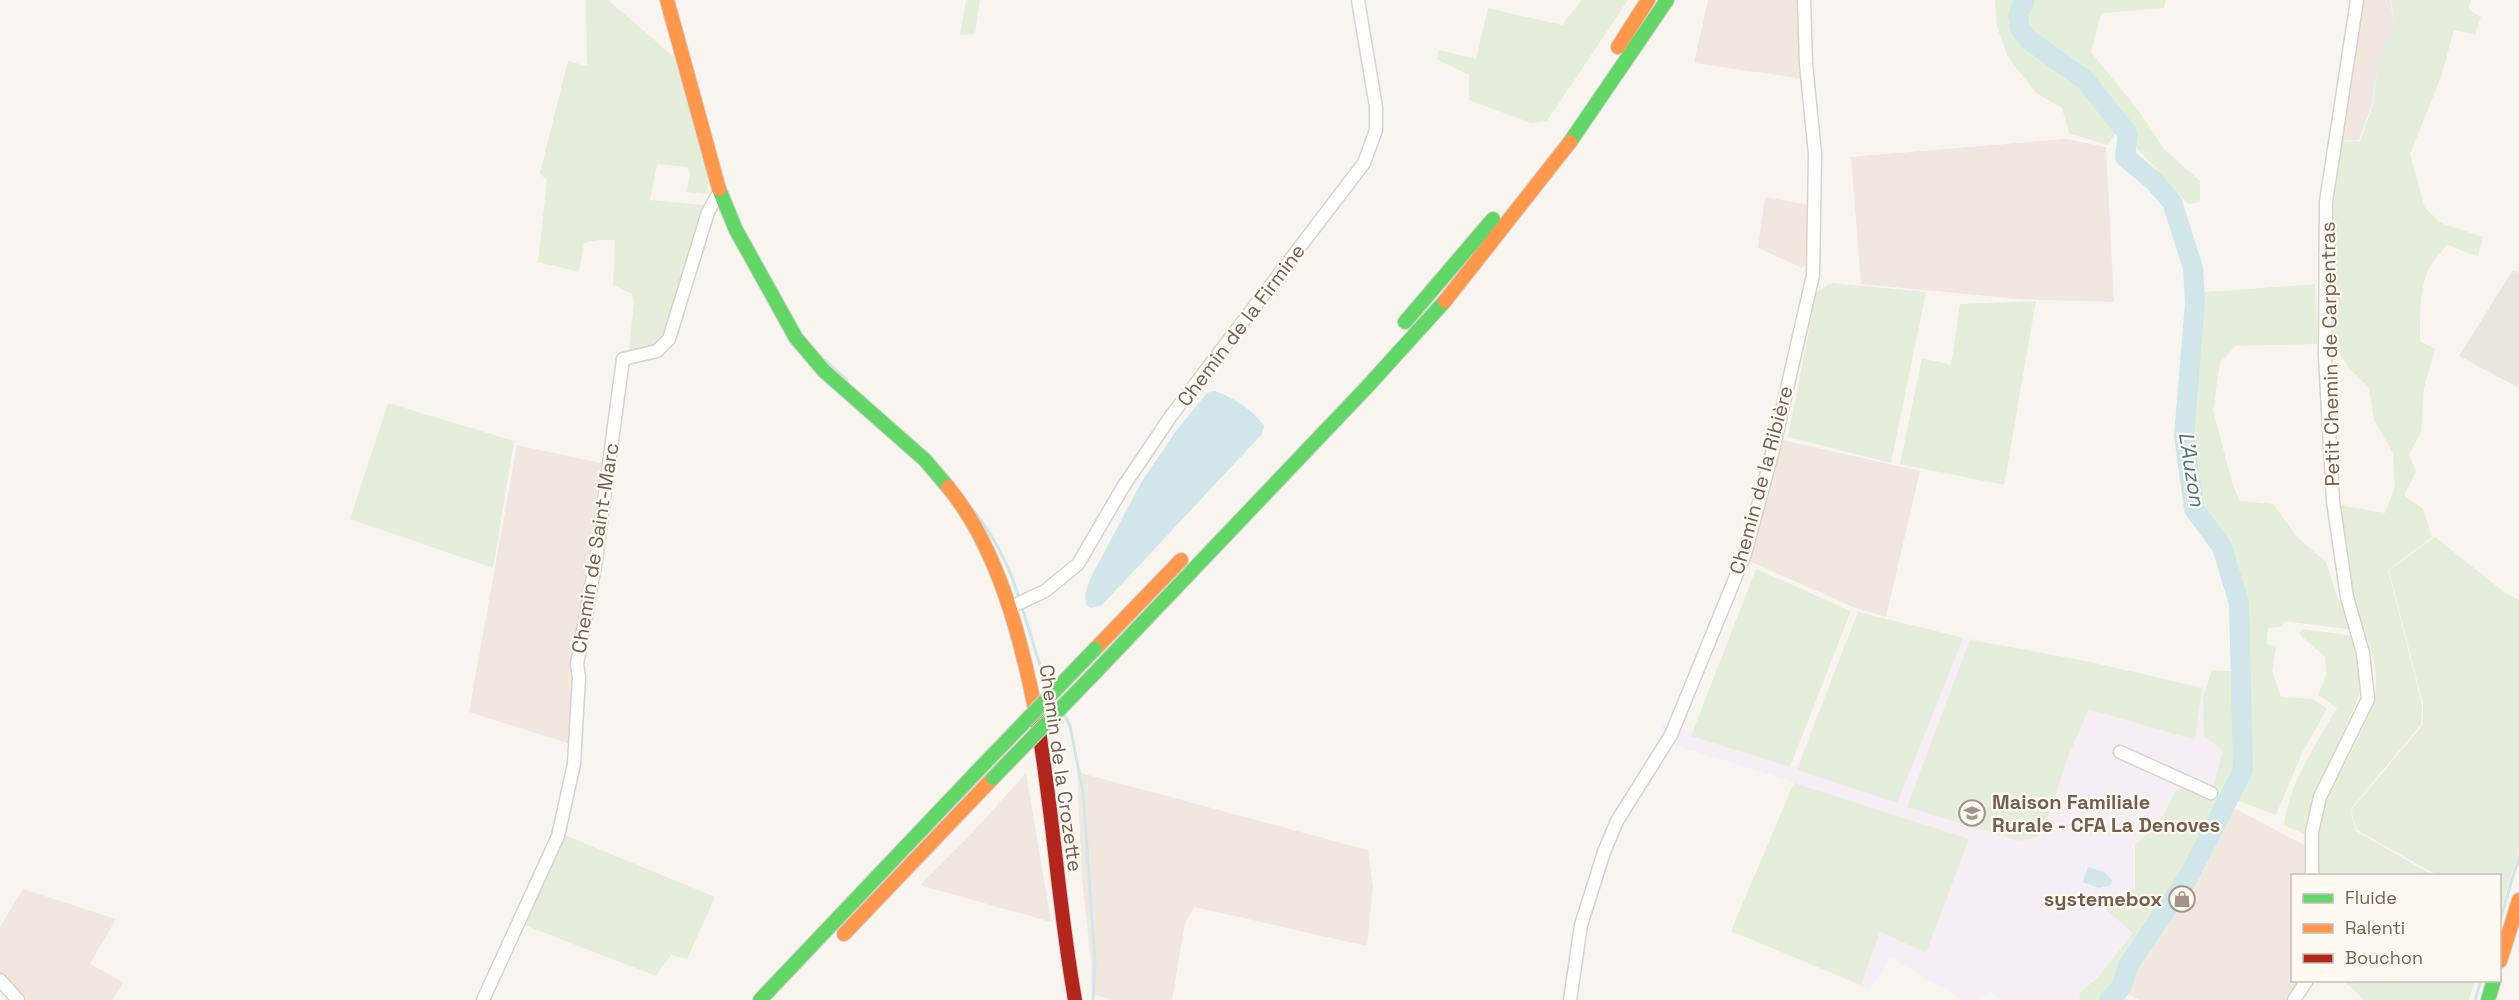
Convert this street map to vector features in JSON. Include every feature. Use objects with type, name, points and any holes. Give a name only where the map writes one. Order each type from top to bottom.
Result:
[{"type":"main road","name":"Chemin de la Crozette","points":[[667,0],[720,191],[736,230],[796,338],[824,371],[925,460],[960,502],[983,545],[1011,607],[1025,657],[1043,753],[1075,1000]]},
{"type":"main road","points":[[1576,108],[1648,0]]},
{"type":"main road","points":[[836,942],[1367,387],[1459,286],[1554,165],[1667,0]]},
{"type":"main road","points":[[1394,335],[1447,276],[1542,155]]},
{"type":"main road","points":[[760,1000],[1193,547]]},
{"type":"main road","points":[[2501,956],[2519,900]]},
{"type":"main road","points":[[2488,1000],[2494,982]]},
{"type":"street","name":"Chemin de la Firmine","points":[[1011,607],[1045,591],[1078,564],[1123,487],[1171,416],[1364,163],[1376,130],[1376,107],[1358,0]]},
{"type":"street","name":"Chemin de la Ribière","points":[[1570,1000],[1581,925],[1604,852],[1617,821],[1671,735],[1745,554],[1773,450],[1813,275],[1815,154],[1806,64],[1804,0]]},
{"type":"street","name":"Petit Chemin de Carpentras","points":[[2312,874],[2312,832],[2320,797],[2368,699],[2363,652],[2347,597],[2333,501],[2325,356],[2326,202],[2357,0]]},
{"type":"street","name":"Chemin de Saint-Marc","points":[[483,1000],[558,836],[574,764],[579,677],[577,664],[596,560],[623,359],[657,351],[669,339],[708,212],[720,191]]},
{"type":"street","points":[[2120,752],[2211,794]]},
{"type":"street","points":[[0,980],[18,1000]]},
{"type":"street","points":[[2294,1000],[2306,982]]},
{"type":"shaded area","points":[[1708,0],[1799,0],[1803,79],[1694,63]]},
{"type":"shaded area","points":[[2363,0],[2390,0],[2394,25],[2377,72],[2371,108],[2359,140],[2339,141],[2349,99]]},
{"type":"shaded area","points":[[2066,139],[2106,147],[2114,302],[2018,299],[1861,284],[1851,157]]},
{"type":"shaded area","points":[[1765,197],[1810,205],[1809,261],[1802,268],[1758,248]]},
{"type":"shaded area","points":[[2513,270],[2519,273],[2519,388],[2459,356]]},
{"type":"shaded area","points":[[1214,391],[1235,400],[1255,415],[1264,426],[1262,434],[1102,605],[1091,608],[1086,604],[1085,594],[1090,579],[1142,481],[1176,431],[1207,393]]},
{"type":"shaded area","points":[[1782,440],[1920,471],[1886,617],[1853,607],[1749,561]]},
{"type":"shaded area","points":[[517,445],[601,463],[583,596],[570,744],[469,712]]},
{"type":"shaded area","name":"Maison Familiale Rurale - CFA La Denoves","points":[[1858,612],[1970,639],[2086,661],[2206,688],[2223,750],[2213,788],[2175,792],[2160,821],[2134,845],[2134,887],[2105,909],[2133,933],[2098,976],[2078,993],[2080,1000],[2003,1000],[1989,991],[1979,1000],[1963,1000],[1890,957],[1870,990],[1731,931],[1794,782],[1658,740],[1664,723],[1796,768]]},
{"type":"shaded area","points":[[1077,772],[1368,850],[1373,887],[1367,946],[1194,907],[1185,923],[1172,1000],[1113,1000],[1092,994],[1091,960],[1082,880]]},
{"type":"shaded area","points":[[1026,773],[1051,922],[920,885],[973,832]]},
{"type":"shaded area","points":[[2234,808],[2308,847],[2306,856],[2308,874],[2291,874],[2291,982],[2302,982],[2290,1000],[2139,1000],[2125,992],[2133,982],[2136,967],[2201,875]]},
{"type":"shaded area","points":[[2088,867],[2104,872],[2112,880],[2111,885],[2099,888],[2083,882]]},
{"type":"shaded area","points":[[23,889],[116,919],[90,964],[123,982],[113,1000],[5,1000],[11,988],[0,975],[0,927]]},
{"type":"green space","points":[[586,0],[608,0],[674,57],[708,174],[708,194],[687,192],[690,174],[688,167],[657,164],[650,200],[704,205],[669,323],[658,349],[629,351],[634,301],[632,294],[613,285],[615,240],[584,243],[579,272],[538,262],[547,181],[540,173],[568,61],[587,66]]},
{"type":"green space","points":[[966,0],[980,0],[975,34],[960,35]]},
{"type":"green space","points":[[1582,0],[1628,0],[1547,121],[1531,123],[1469,100],[1469,75],[1436,59],[1439,50],[1476,59],[1488,8],[1562,25]]},
{"type":"green space","points":[[1995,0],[2166,0],[2164,8],[2101,13],[2091,52],[2139,111],[2164,149],[2200,181],[2200,202],[2188,204],[2120,129],[2107,145],[2069,133],[2062,108],[2036,93],[2008,57],[1997,27]]},
{"type":"green space","points":[[2391,0],[2471,0],[2468,9],[2481,17],[2475,35],[2454,30],[2441,77],[2410,154],[2425,208],[2441,223],[2483,237],[2478,257],[2446,244],[2429,268],[2422,294],[2420,341],[2435,349],[2424,388],[2421,433],[2409,454],[2416,472],[2404,495],[2423,509],[2432,537],[2388,570],[2422,704],[2421,724],[2350,810],[2356,831],[2430,874],[2317,874],[2320,821],[2333,787],[2367,720],[2376,685],[2373,656],[2347,571],[2340,505],[2385,513],[2395,487],[2393,453],[2374,420],[2369,388],[2348,367],[2333,343],[2328,305],[2330,209],[2339,142],[2360,141],[2372,108],[2377,72],[2394,25]]},
{"type":"green space","points":[[1830,283],[1926,292],[1891,463],[1788,437],[1816,293]]},
{"type":"green space","points":[[2315,284],[2317,344],[2236,346],[2220,362],[2213,410],[2233,486],[2240,501],[2273,504],[2297,537],[2326,562],[2337,596],[2354,630],[2285,621],[2280,627],[2268,628],[2267,644],[2276,646],[2272,671],[2281,697],[2314,699],[2327,709],[2302,753],[2276,815],[2234,799],[2196,872],[2131,962],[2130,978],[2121,989],[2124,998],[2128,1000],[2080,1000],[2079,993],[2098,977],[2133,933],[2105,909],[2135,887],[2135,845],[2160,821],[2175,792],[2192,784],[2213,787],[2223,750],[2204,737],[2203,697],[2212,670],[2246,672],[2245,603],[2227,545],[2199,508],[2190,435],[2197,296],[2207,292]]},
{"type":"green space","points":[[2036,301],[2004,485],[1900,464],[1922,358],[1951,365],[1960,304]]},
{"type":"green space","points":[[388,403],[514,441],[493,568],[350,519]]},
{"type":"green space","points":[[2435,537],[2504,592],[2519,600],[2519,850],[2501,909],[2501,874],[2435,874],[2357,830],[2351,810],[2423,725],[2423,704],[2389,570]]},
{"type":"green space","points":[[1756,569],[1851,611],[1790,767],[1691,736]]},
{"type":"green space","points":[[1858,612],[1963,638],[1897,803],[1797,770]]},
{"type":"green space","points":[[2302,629],[2355,636],[2362,681],[2357,701],[2318,788],[2304,834],[2284,825],[2287,809],[2304,764],[2337,708],[2318,695],[2326,675],[2325,657],[2299,634]]},
{"type":"green space","points":[[1970,640],[2086,661],[2202,688],[2195,740],[2089,709],[2069,754],[2045,827],[2037,837],[2019,841],[1907,807]]},
{"type":"green space","points":[[1794,783],[1969,839],[1926,953],[1880,931],[1861,985],[1731,931]]},
{"type":"green space","points":[[565,835],[715,897],[687,959],[671,955],[656,976],[524,925]]},
{"type":"green space","points":[[2345,982],[2475,982],[2469,1000],[2364,1000]]},
{"type":"waterway","name":"L'Auzon","points":[[2025,0],[2018,14],[2020,28],[2029,40],[2085,80],[2128,134],[2125,157],[2154,181],[2172,202],[2193,268],[2195,303],[2184,436],[2194,509],[2222,547],[2239,603],[2243,770],[2189,876],[2129,964],[2121,988],[2109,1000]]},
{"type":"waterway","points":[[825,360],[847,380]]},
{"type":"waterway","points":[[974,511],[1001,553],[1019,598]]},
{"type":"waterway","points":[[1021,604],[1043,675],[1049,686]]},
{"type":"waterway","points":[[1065,716],[1070,726],[1083,792],[1095,961],[1093,1000]]},
{"type":"waterway","points":[[2501,917],[2519,857]]},
{"type":"waterway","points":[[2475,1000],[2480,982]]},
{"type":"traffic: fast","points":[[1570,142],[1667,0]]},
{"type":"traffic: fast","points":[[719,189],[736,230],[796,338],[824,371],[925,460],[948,487]]},
{"type":"traffic: fast","points":[[1405,322],[1493,219]]},
{"type":"traffic: fast","points":[[1091,677],[1367,387],[1445,301]]},
{"type":"traffic: fast","points":[[985,763],[1095,649]]},
{"type":"traffic: fast","points":[[993,778],[1091,677]]},
{"type":"traffic: fast","points":[[760,1000],[985,763]]},
{"type":"traffic: fast","points":[[2488,1000],[2493,982]]},
{"type":"traffic: slow","points":[[667,0],[719,189]]},
{"type":"traffic: slow","points":[[1618,47],[1648,0]]},
{"type":"traffic: slow","points":[[1445,301],[1570,142]]},
{"type":"traffic: slow","points":[[948,487],[966,511],[994,566],[1015,625],[1036,714]]},
{"type":"traffic: slow","points":[[1095,649],[1181,560]]},
{"type":"traffic: slow","points":[[844,934],[993,778]]},
{"type":"traffic: slow","points":[[2501,958],[2519,900]]},
{"type":"traffic: jam","points":[[1036,714],[1075,1000]]},
{"type":"place","name":"Maison Familiale Rurale - CFA La Denoves","points":[[1972,813]]},
{"type":"place","name":"systemebox","points":[[2182,899]]}]
